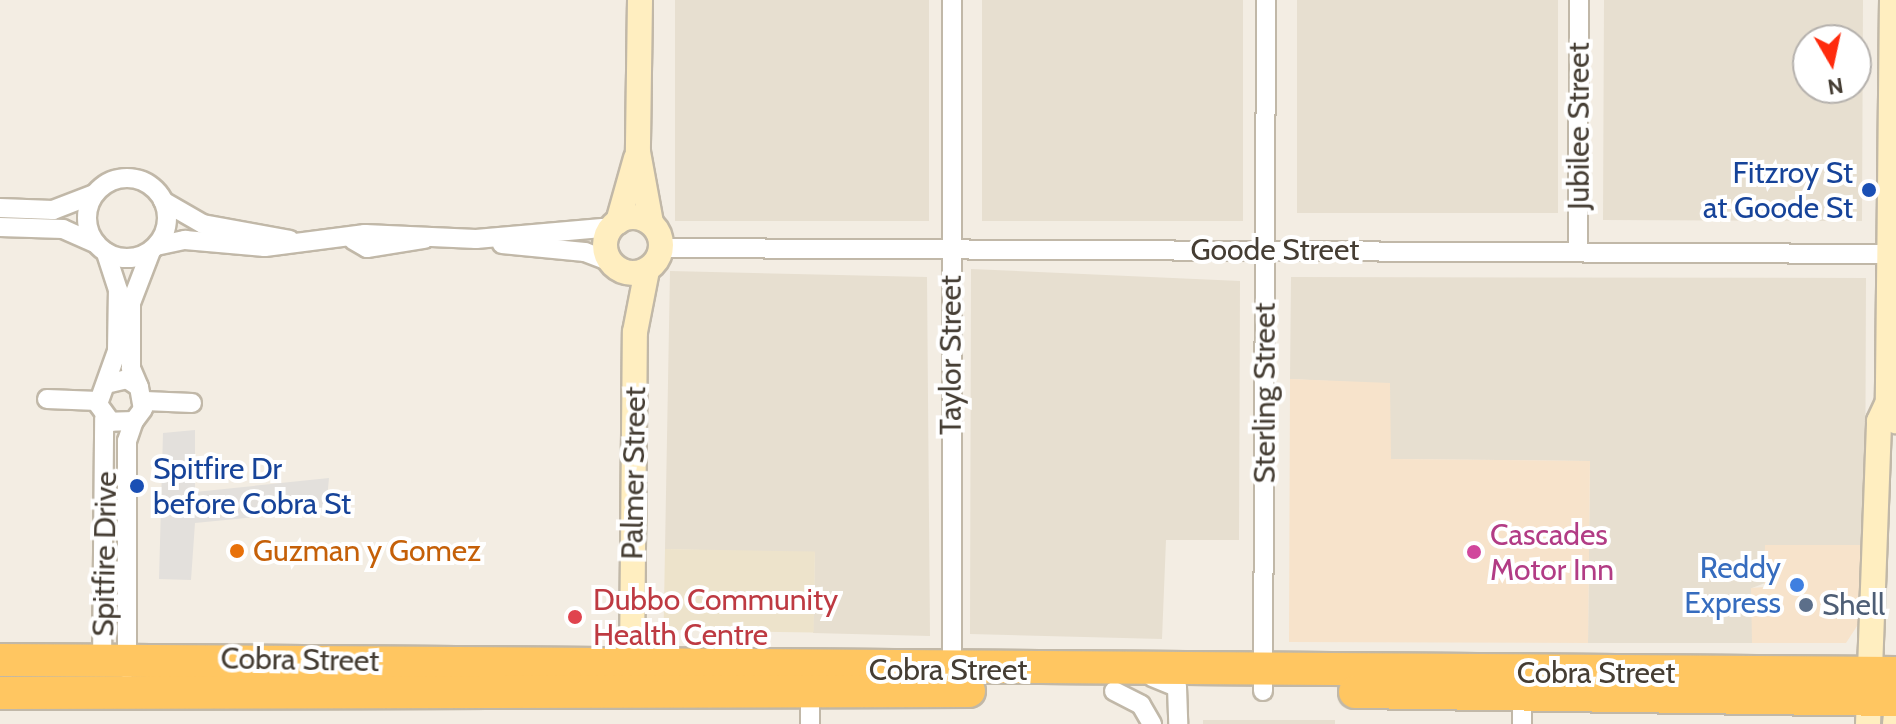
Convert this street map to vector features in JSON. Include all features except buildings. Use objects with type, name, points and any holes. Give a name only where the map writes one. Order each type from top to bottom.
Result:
[{"type":"highway","name":"Cobra Street","points":[[0,660],[632,663]]},
{"type":"highway","points":[[632,663],[652,684],[688,679]]},
{"type":"highway","name":"Cobra Street","points":[[0,693],[688,679],[847,670],[950,669],[1107,681],[1263,681],[1522,698],[1883,697]]},
{"type":"highway","points":[[810,709],[825,677],[847,670]]},
{"type":"highway","name":"Cobra Street","points":[[688,679],[810,709],[1107,681],[1178,708],[1263,681]]},
{"type":"street","points":[[476,239],[585,252],[616,266],[647,270],[662,248],[651,223],[638,152],[640,0]]},
{"type":"street","name":"Taylor Street","points":[[950,669],[952,0]]},
{"type":"street","name":"Sterling Street","points":[[1263,681],[1266,0]]},
{"type":"street","name":"Jubilee Street","points":[[1578,251],[1579,0]]},
{"type":"street","points":[[1893,8],[1888,254],[1892,412],[1879,421],[1883,697],[1895,724]]},
{"type":"street","points":[[616,266],[606,240],[616,224],[638,152]]},
{"type":"street","points":[[0,208],[53,210],[94,194],[113,180],[137,179],[163,201],[203,224],[296,241]]},
{"type":"street","points":[[94,194],[87,220],[101,248]]},
{"type":"street","points":[[142,394],[131,368],[131,303],[153,248],[167,225],[163,201]]},
{"type":"street","points":[[0,227],[63,229],[129,258],[153,248],[353,240],[411,233],[424,239],[476,239],[651,223]]},
{"type":"street","name":"Spitfire Drive","points":[[101,248],[118,303],[117,351],[102,401],[115,659]]},
{"type":"street","name":"Goode Street","points":[[662,248],[1888,254]]},
{"type":"street","name":"Palmer Street","points":[[616,266],[635,332]]},
{"type":"street","name":"Palmer Street","points":[[632,663],[635,332],[647,270]]},
{"type":"street","points":[[102,401],[127,379],[142,394],[192,403]]},
{"type":"street","name":"Spitfire Drive","points":[[114,691],[127,441],[142,394]]},
{"type":"street","points":[[47,399],[102,401],[134,421]]},
{"type":"street","points":[[950,669],[959,683],[981,691]]},
{"type":"street","points":[[1107,681],[1141,705],[1152,724]]},
{"type":"shaded area","points":[[675,0],[929,0],[929,221],[675,221]]},
{"type":"shaded area","points":[[982,0],[1243,0],[1243,221],[982,221]]},
{"type":"shaded area","points":[[1297,0],[1558,0],[1558,213],[1297,213]]},
{"type":"shaded area","points":[[1604,0],[1863,0],[1863,24],[1792,24],[1792,104],[1863,104],[1862,221],[1603,220]]},
{"type":"shaded area","points":[[971,269],[1240,281],[1239,540],[1166,540],[1162,639],[970,634]]},
{"type":"shaded area","points":[[670,271],[927,277],[930,636],[813,633],[815,553],[665,549]]},
{"type":"shaded area","points":[[1291,277],[1866,278],[1865,545],[1752,588],[1752,643],[1588,643],[1590,461],[1390,459],[1390,384],[1290,379]]},
{"type":"shaded area","points":[[1290,379],[1390,383],[1391,459],[1590,461],[1588,643],[1289,642]]},
{"type":"shaded area","points":[[195,430],[195,492],[329,478],[326,510],[195,523],[191,580],[159,579],[163,433]]},
{"type":"shaded area","name":"Shell","points":[[1765,545],[1865,545],[1859,623],[1846,643],[1752,643],[1751,588],[1764,587]]},
{"type":"shaded area","points":[[665,549],[815,552],[814,633],[664,630]]},
{"type":"shaded area","points":[[1203,720],[1335,720],[1335,724],[1203,724]]},
{"type":"place","name":"Fitzroy St at Goode St","points":[[1869,190]]},
{"type":"place","name":"Spitfire Dr before Cobra St","points":[[137,486]]},
{"type":"place","name":"Guzman y Gomez","points":[[237,551]]},
{"type":"place","name":"Cascades Motor Inn","points":[[1474,552]]},
{"type":"place","name":"Reddy Express","points":[[1797,585]]},
{"type":"place","name":"Shell","points":[[1806,605]]},
{"type":"place","name":"Dubbo Community Health Centre","points":[[575,617]]}]
